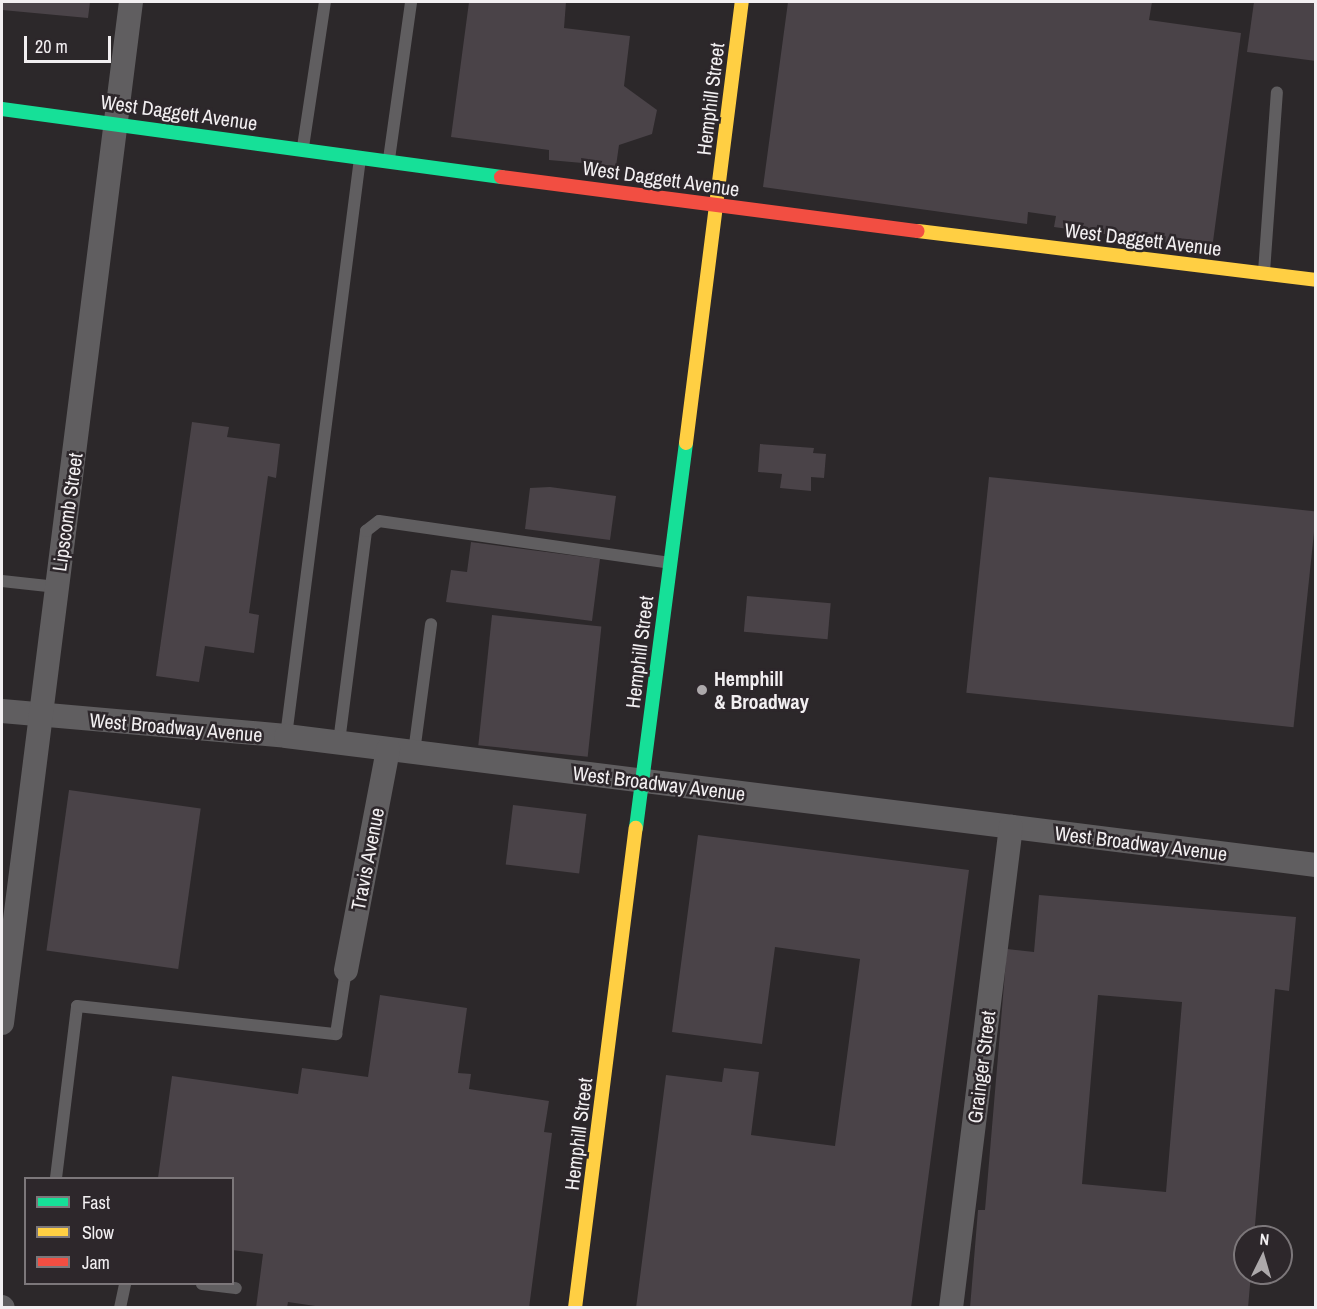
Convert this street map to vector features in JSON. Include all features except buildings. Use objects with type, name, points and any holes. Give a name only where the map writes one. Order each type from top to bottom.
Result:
[{"type":"street","name":"Lipscomb Street","points":[[2,1023],[8,911],[40,716],[131,2]]},
{"type":"street","name":"Hemphill Street","points":[[575,1308],[742,2]]},
{"type":"street","name":"West Daggett Avenue","points":[[2,109],[303,148],[716,206],[1316,280]]},
{"type":"street","name":"West Broadway Avenue","points":[[2,711],[339,742],[1316,865]]},
{"type":"street","name":"Travis Avenue","points":[[346,970],[388,749]]},
{"type":"street","name":"Grainger Street","points":[[951,1308],[965,1266],[1011,826]]},
{"type":"lane","points":[[303,148],[325,2]]},
{"type":"lane","points":[[389,160],[411,2]]},
{"type":"lane","points":[[1264,274],[1277,92]]},
{"type":"lane","points":[[286,736],[360,156]]},
{"type":"lane","points":[[339,742],[366,531],[378,521],[670,563]]},
{"type":"lane","points":[[2,581],[57,587]]},
{"type":"lane","points":[[414,752],[430,624]]},
{"type":"lane","points":[[56,1177],[77,1005],[336,1034],[346,970]]},
{"type":"lane","points":[[120,1308],[125,1285]]},
{"type":"lane","points":[[210,1285],[236,1288]]},
{"type":"traffic: fast","points":[[2,109],[501,177]]},
{"type":"traffic: fast","points":[[636,828],[686,443]]},
{"type":"traffic: slow","points":[[686,443],[742,2]]},
{"type":"traffic: slow","points":[[918,231],[1316,280]]},
{"type":"traffic: slow","points":[[575,1308],[636,828]]},
{"type":"traffic: jam","points":[[501,177],[918,231]]},
{"type":"place","name":"Hemphill & Broadway","points":[[702,690]]}]
